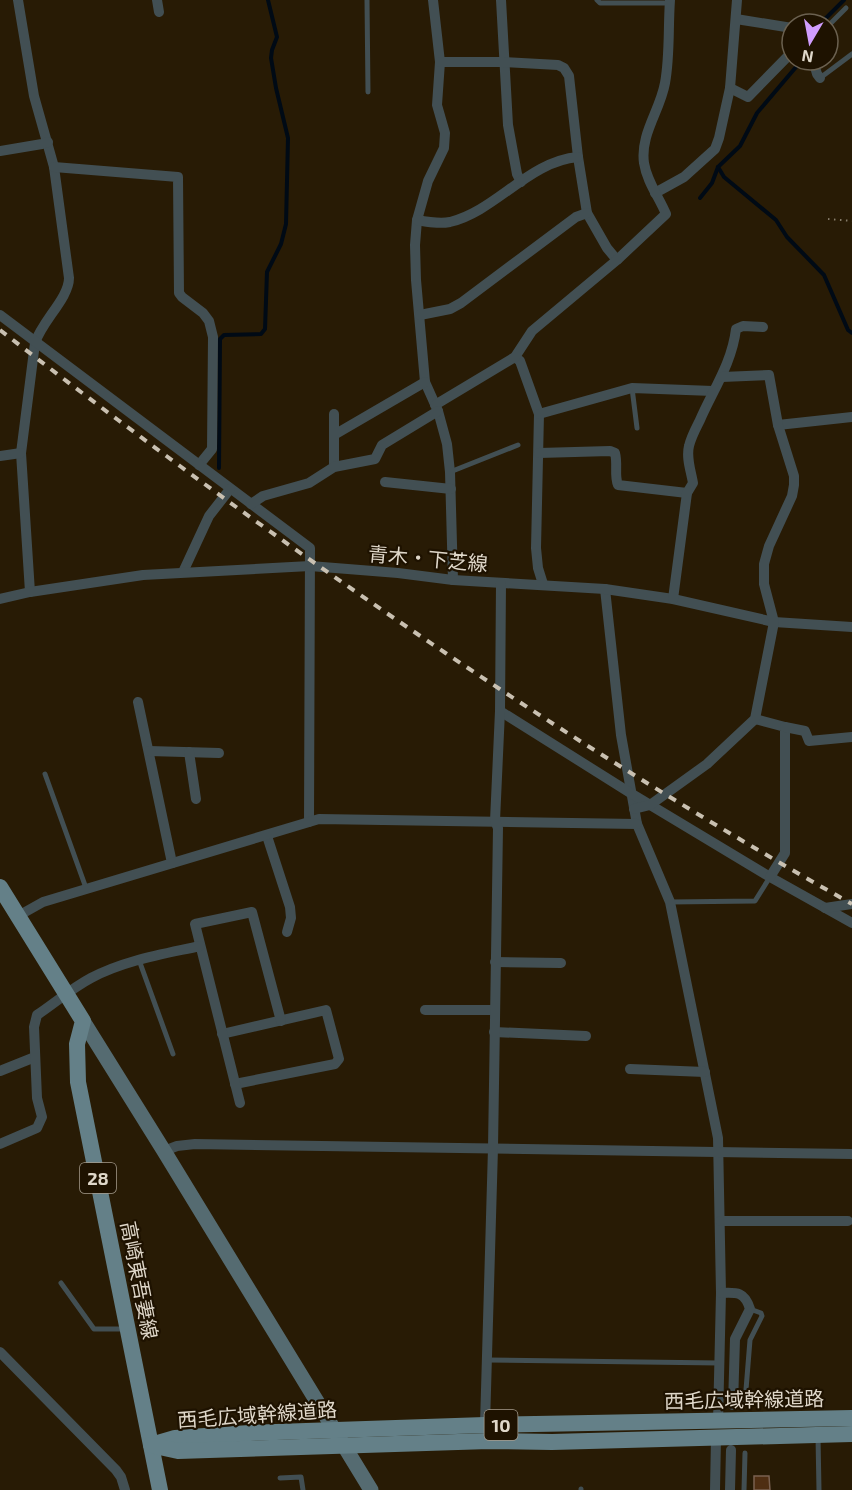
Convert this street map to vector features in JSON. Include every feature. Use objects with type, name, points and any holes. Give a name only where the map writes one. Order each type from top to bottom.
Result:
[{"type":"main road","points":[[1,892],[83,1021]]},
{"type":"main road","name":"高崎東吾妻線","points":[[83,1021],[77,1044],[78,1082],[160,1490]]},
{"type":"main road","name":"西毛広域幹線道路","points":[[152,1445],[178,1451],[489,1441],[552,1442],[852,1418]]},
{"type":"main road","name":"西毛広域幹線道路","points":[[152,1445],[175,1438],[485,1425],[717,1430],[818,1435],[852,1434]]},
{"type":"street","points":[[18,0],[34,96],[54,167],[69,286],[39,330],[35,343],[21,453],[30,592]]},
{"type":"street","points":[[158,0],[159,12]]},
{"type":"street","points":[[433,0],[440,62],[437,105],[445,133],[444,148],[428,181],[417,220],[415,245],[425,382],[447,444],[451,489],[453,580]]},
{"type":"street","points":[[501,0],[508,124],[517,174],[521,182]]},
{"type":"street","points":[[655,193],[684,177],[715,149],[730,88],[736,0]]},
{"type":"street","points":[[251,504],[263,496],[309,483],[334,467],[375,459],[382,445],[515,357],[532,331],[666,214],[650,185],[644,163],[645,138],[664,86],[667,70],[670,1]]},
{"type":"street","points":[[736,19],[780,26]]},
{"type":"street","points":[[440,62],[558,65],[568,72],[587,213],[616,260]]},
{"type":"street","points":[[730,88],[748,97],[780,64]]},
{"type":"street","points":[[816,72],[820,78]]},
{"type":"street","points":[[0,151],[48,142]]},
{"type":"street","points":[[417,220],[438,223],[461,218],[549,165],[566,158],[578,157]]},
{"type":"street","points":[[54,167],[178,177],[179,292],[209,321],[214,350],[212,449],[199,465]]},
{"type":"street","points":[[420,315],[450,309],[461,303],[576,217],[587,213]]},
{"type":"street","points":[[0,315],[310,548],[309,822]]},
{"type":"street","points":[[673,599],[687,493],[693,483],[688,457],[689,445],[730,358],[736,329],[743,326],[763,327]]},
{"type":"street","points":[[515,357],[520,361],[539,414],[536,548],[538,568],[543,584]]},
{"type":"street","points":[[634,809],[650,805],[707,764],[755,719],[774,622],[764,584],[764,564],[769,546],[792,496],[794,476],[778,425],[769,375],[722,377]]},
{"type":"street","points":[[334,435],[425,382]]},
{"type":"street","points":[[539,414],[632,388],[713,391]]},
{"type":"street","points":[[334,414],[334,467]]},
{"type":"street","points":[[778,425],[852,417]]},
{"type":"street","points":[[539,453],[610,451],[615,453],[617,460],[616,482],[618,485],[687,493]]},
{"type":"street","points":[[0,456],[21,453]]},
{"type":"street","points":[[385,482],[451,489]]},
{"type":"street","points":[[183,572],[209,516],[230,489]]},
{"type":"street","name":"青木・下芝線","points":[[0,599],[30,592],[143,575],[310,566],[453,580],[605,589],[673,599],[774,622],[852,627]]},
{"type":"street","points":[[485,1425],[493,1148],[498,828],[495,821],[500,711],[501,583]]},
{"type":"street","points":[[605,589],[621,735],[637,824],[670,902],[718,1138],[721,1293],[715,1490]]},
{"type":"street","points":[[138,702],[172,863]]},
{"type":"street","points":[[500,711],[650,805],[852,923]]},
{"type":"street","points":[[755,719],[805,730],[809,741],[852,737]]},
{"type":"street","points":[[770,877],[785,853],[785,727]]},
{"type":"street","points":[[149,751],[219,753]]},
{"type":"street","points":[[189,752],[196,799]]},
{"type":"street","points":[[18,916],[43,902],[86,888],[319,819],[637,824]]},
{"type":"street","points":[[267,836],[290,907],[291,918],[287,932]]},
{"type":"street","points":[[825,908],[852,904]]},
{"type":"street","points":[[240,1102],[195,924],[252,912],[280,1021]]},
{"type":"street","points":[[0,1144],[37,1128],[42,1116],[37,1098],[34,1027],[37,1015],[91,978],[138,960],[200,946]]},
{"type":"street","points":[[495,962],[561,963]]},
{"type":"street","points":[[222,1034],[326,1010],[339,1059],[335,1064],[235,1084]]},
{"type":"street","points":[[424,1010],[495,1010]]},
{"type":"street","points":[[83,1021],[371,1490]]},
{"type":"street","points":[[494,1032],[586,1036]]},
{"type":"street","points":[[0,1071],[36,1057]]},
{"type":"street","points":[[630,1069],[705,1072]]},
{"type":"street","points":[[164,1151],[177,1146],[195,1144],[852,1154]]},
{"type":"street","points":[[720,1221],[848,1221]]},
{"type":"street","points":[[721,1293],[743,1296],[747,1299],[750,1309],[735,1339],[733,1406]]},
{"type":"street","points":[[0,1352],[116,1470],[125,1490]]},
{"type":"street","points":[[730,1490],[731,1450]]},
{"type":"lane","points":[[367,0],[368,92]]},
{"type":"lane","points":[[597,0],[600,3],[670,1]]},
{"type":"lane","points":[[840,14],[846,8]]},
{"type":"lane","points":[[820,78],[852,54]]},
{"type":"lane","points":[[632,388],[637,428]]},
{"type":"lane","points":[[450,472],[518,445]]},
{"type":"lane","points":[[45,774],[86,888]]},
{"type":"lane","points":[[670,902],[755,901],[770,877]]},
{"type":"lane","points":[[138,960],[173,1054]]},
{"type":"lane","points":[[61,1283],[93,1329],[128,1329]]},
{"type":"lane","points":[[745,1402],[750,1340],[762,1316],[761,1313],[750,1309]]},
{"type":"lane","points":[[488,1360],[719,1363]]},
{"type":"lane","points":[[818,1435],[819,1490]]},
{"type":"lane","points":[[744,1453],[744,1490]]},
{"type":"lane","points":[[280,1478],[301,1477],[303,1490]]},
{"type":"path","points":[[828,219],[852,221]]},
{"type":"building","points":[[754,1476],[769,1476],[770,1490],[754,1490]]},
{"type":"waterway","points":[[219,468],[220,339],[224,335],[261,334],[265,329],[267,272],[281,244],[286,224],[288,138],[271,58],[277,37],[268,0]]},
{"type":"waterway","points":[[832,12],[844,0]]},
{"type":"waterway","points":[[700,198],[712,183],[718,167],[740,146],[757,113],[792,72]]},
{"type":"waterway","points":[[718,167],[724,177],[776,220],[787,237],[824,275],[848,330],[852,333]]},
{"type":"railway","points":[[0,330],[205,485],[416,633],[631,773],[852,904]]}]
